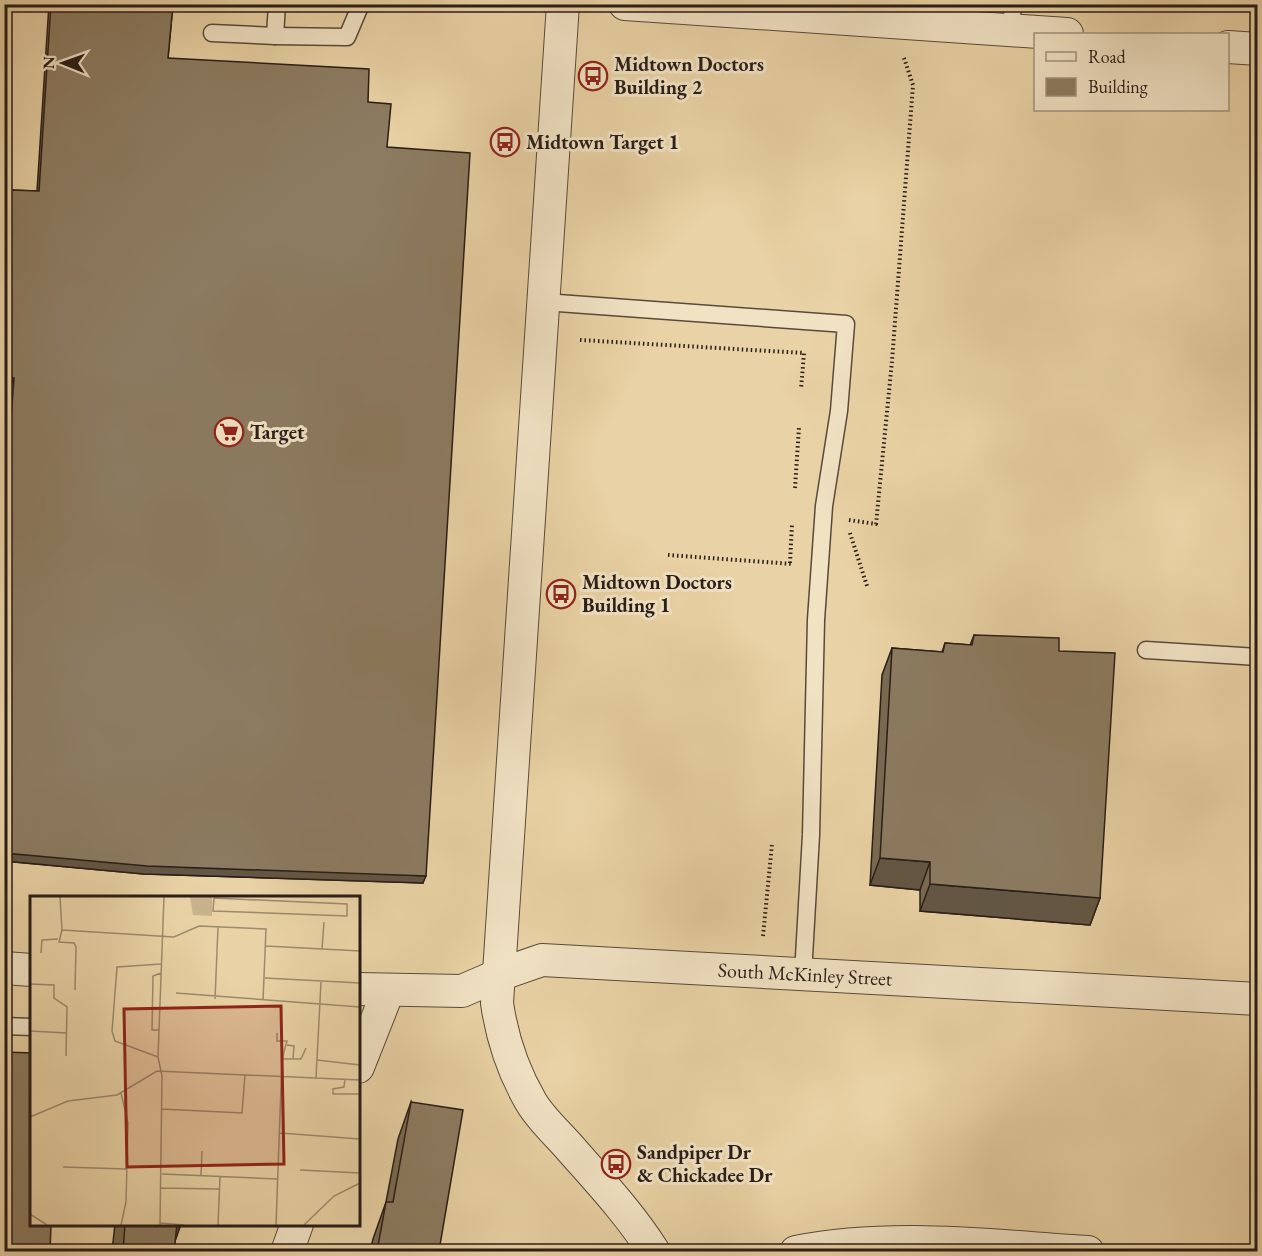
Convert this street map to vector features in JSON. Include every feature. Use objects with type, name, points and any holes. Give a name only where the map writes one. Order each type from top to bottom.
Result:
[{"type":"street","points":[[563,4],[497,1003],[508,1052],[532,1104],[642,1233],[654,1251]]},
{"type":"street","points":[[625,4],[1012,17],[1064,33]]},
{"type":"street","points":[[1229,47],[1257,49]]},
{"type":"street","name":"South McKinley Street","points":[[373,990],[462,990],[542,960],[1257,999]]},
{"type":"street","points":[[4,968],[30,970]]},
{"type":"street","points":[[360,1057],[373,990]]},
{"type":"street","points":[[287,1251],[296,1226]]},
{"type":"street","points":[[796,1251],[870,1241],[1088,1251]]},
{"type":"lane","points":[[275,36],[277,4]]},
{"type":"lane","points":[[212,33],[347,37],[361,4]]},
{"type":"lane","points":[[544,302],[846,324],[839,411],[824,506],[816,620],[812,835],[803,974]]},
{"type":"lane","points":[[1146,650],[1257,657]]},
{"type":"lane","points":[[4,1026],[30,1028]]},
{"type":"path","points":[[4,45],[8,4]]},
{"type":"path","points":[[867,586],[846,520],[876,524],[892,361],[913,85],[902,51]]},
{"type":"path","points":[[580,340],[804,353],[801,388]]},
{"type":"path","points":[[795,488],[799,427]]},
{"type":"path","points":[[790,563],[792,524]]},
{"type":"path","points":[[668,555],[801,564]]},
{"type":"path","points":[[764,936],[772,844]]},
{"type":"building","name":"Target","points":[[51,4],[173,4],[168,58],[369,69],[368,102],[391,104],[387,147],[470,153],[426,876],[147,866],[4,853],[4,512],[14,378],[4,378],[4,273],[10,190],[39,191]]},
{"type":"building","points":[[974,635],[1059,638],[1059,651],[1115,653],[1100,898],[930,884],[930,862],[880,858],[892,648],[943,652],[945,643],[972,645]]},
{"type":"building","points":[[4,1052],[30,1053],[30,1226],[51,1226],[50,1251],[4,1251],[4,1162],[8,1108],[4,1108]]},
{"type":"building","points":[[411,1102],[463,1110],[439,1251],[377,1251],[386,1202],[393,1202]]},
{"type":"building","points":[[125,1226],[177,1226],[174,1251],[123,1251]]},
{"type":"place","name":"Midtown Doctors Building 2","points":[[593,76]]},
{"type":"place","name":"Midtown Target 1","points":[[505,142]]},
{"type":"place","name":"Target","points":[[229,432]]},
{"type":"place","name":"Midtown Doctors Building 1","points":[[561,594]]},
{"type":"place","name":"Sandpiper Dr & Chickadee Dr","points":[[616,1164]]}]
